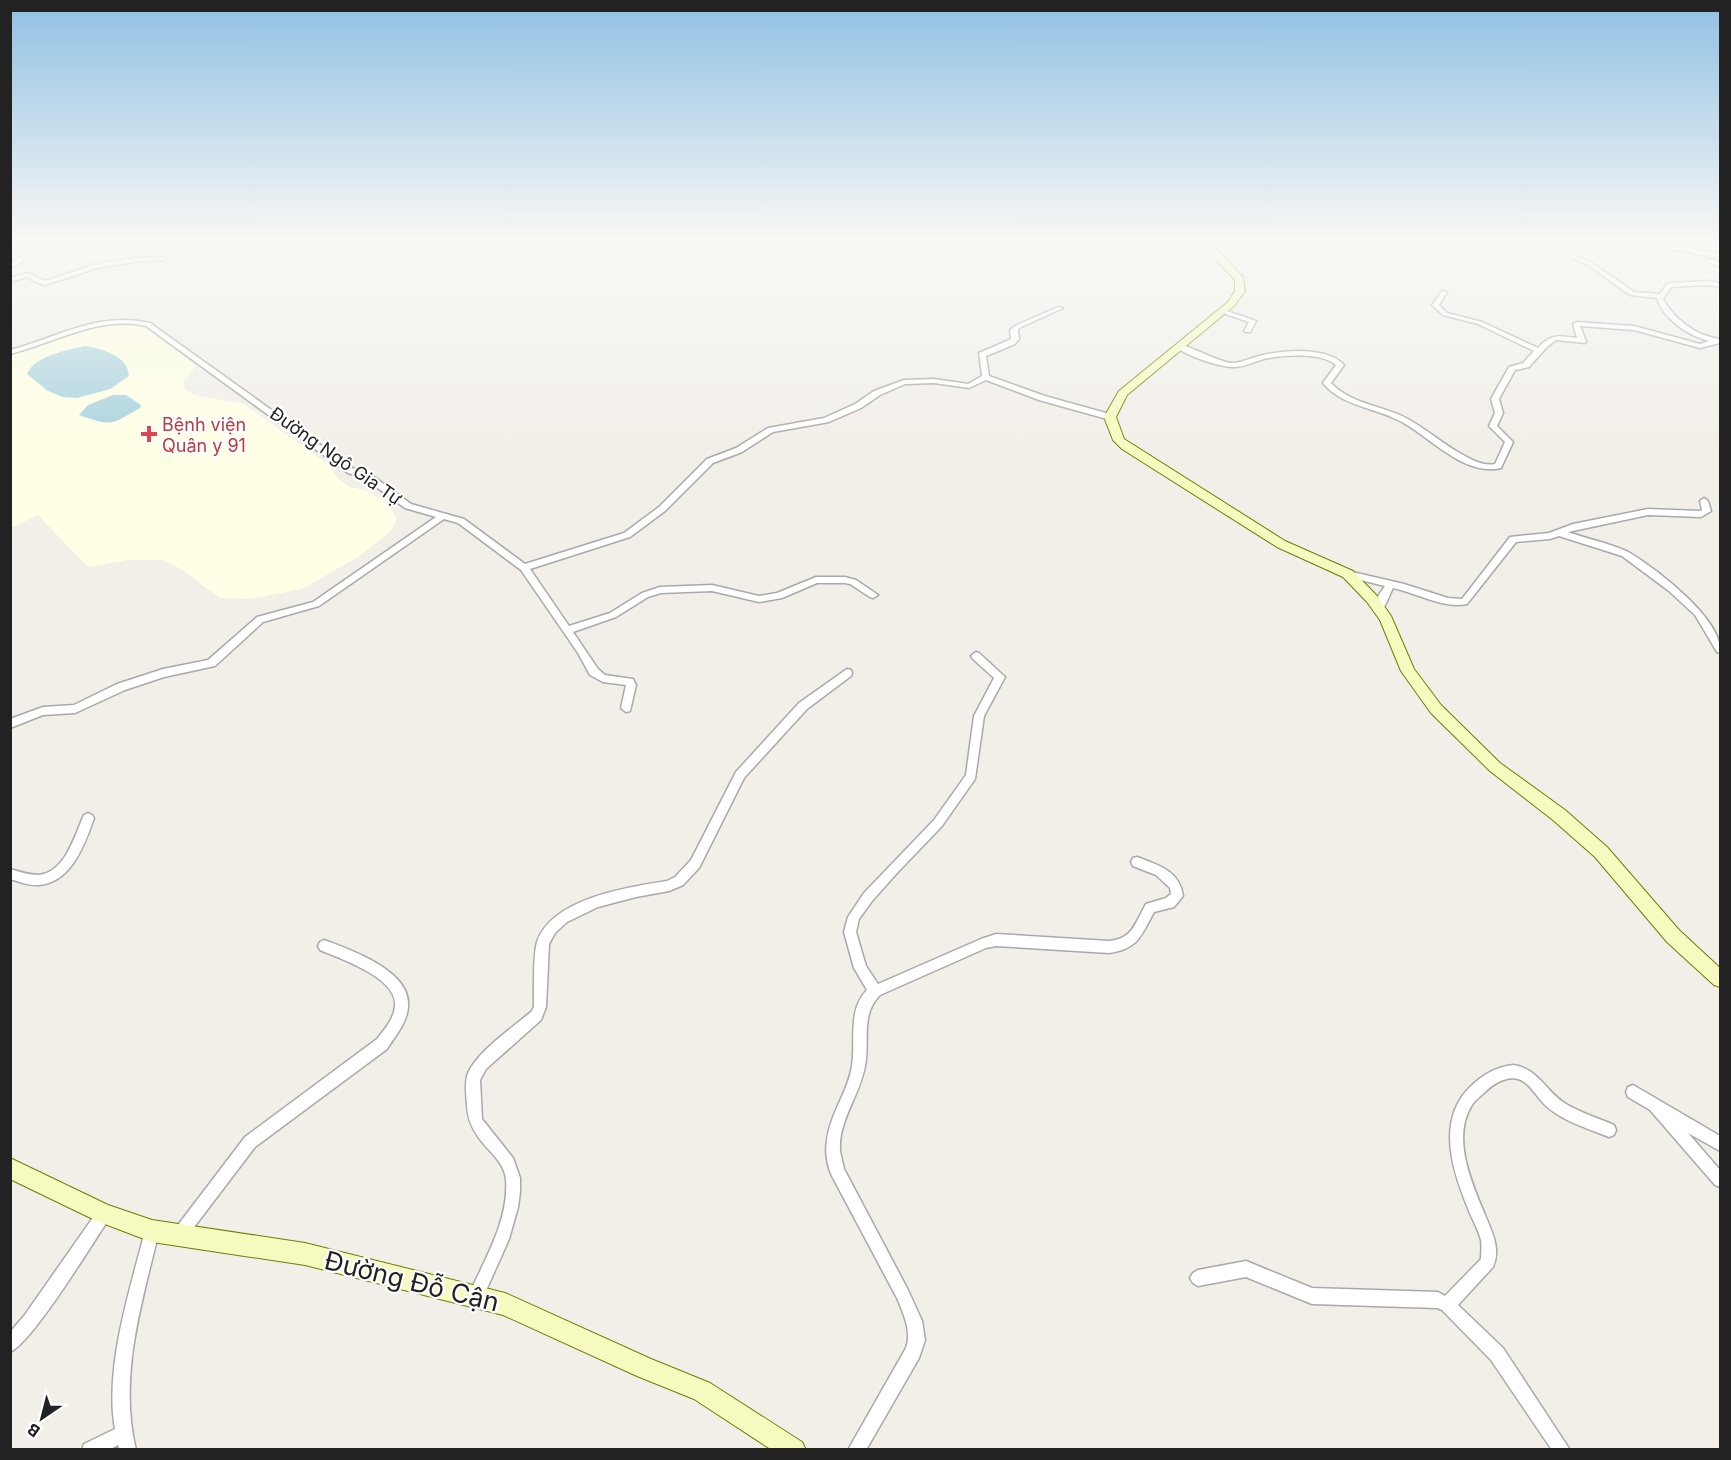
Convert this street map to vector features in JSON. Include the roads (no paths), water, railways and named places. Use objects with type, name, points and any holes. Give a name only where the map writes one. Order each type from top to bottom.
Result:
[{"type":"street","points":[[986,377],[982,355],[1012,342],[1015,328],[1055,310]]},
{"type":"street","points":[[1440,310],[1480,323],[1539,351]]},
{"type":"street","points":[[1666,310],[1675,320],[1702,337],[1720,341]]},
{"type":"street","points":[[1248,331],[1252,321],[1222,311],[1123,393],[1110,417],[1119,440],[1125,447],[1281,544],[1348,574],[1448,601],[1464,602],[1513,539],[1550,536],[1574,528],[1648,512],[1701,514],[1707,511],[1704,501]]},
{"type":"street","name":"Đường Ngô Gia Tự","points":[[10,352],[33,347],[106,322],[134,318],[148,324],[346,467],[367,476],[408,506],[461,521],[524,568],[597,676],[629,682],[631,685],[626,708]]},
{"type":"street","points":[[1179,347],[1234,365],[1260,357],[1279,355],[1315,355],[1332,358],[1340,365],[1327,383],[1334,390],[1363,405],[1402,419],[1439,444],[1491,469],[1498,466],[1509,442],[1493,428],[1499,413],[1494,399],[1512,369],[1526,365],[1539,351],[1557,338],[1582,341],[1576,328],[1578,323],[1634,328],[1700,346],[1720,341]]},
{"type":"street","points":[[524,568],[632,532],[662,509],[711,461],[744,448],[771,430],[826,420],[858,406],[877,393],[917,381],[969,386],[986,377],[1042,398],[1110,417]]},
{"type":"street","points":[[10,724],[43,711],[75,709],[121,687],[163,673],[211,663],[260,619],[316,604],[444,515]]},
{"type":"street","points":[[1561,532],[1625,554],[1672,589],[1698,613],[1720,649]]},
{"type":"street","points":[[1348,574],[1372,599],[1408,671],[1436,709],[1496,767],[1559,815],[1601,852],[1673,936],[1720,979]]},
{"type":"street","points":[[567,630],[613,615],[645,595],[660,590],[712,588],[759,599],[779,596],[816,580],[845,580],[853,582],[873,595]]},
{"type":"street","points":[[1379,610],[1383,596],[1391,584]]},
{"type":"street","points":[[875,991],[860,968],[850,932],[854,917],[880,883],[938,823],[971,776],[979,716],[1000,678],[976,656]]},
{"type":"street","points":[[476,1297],[503,1236],[514,1182],[508,1163],[474,1118],[472,1083],[474,1073],[481,1064],[536,1016],[540,1007],[543,943],[546,933],[560,920],[604,898],[669,886],[679,881],[695,864],[740,775],[803,706],[848,673]]},
{"type":"street","points":[[10,874],[31,879],[46,879],[61,868],[79,847],[88,818]]},
{"type":"street","points":[[856,1449],[913,1352],[917,1340],[914,1321],[903,1295],[837,1171],[833,1149],[836,1128],[859,1065],[863,1007],[867,997],[875,991],[996,940],[1108,947],[1120,947],[1130,943],[1150,908],[1170,903],[1177,896],[1176,886],[1160,871],[1137,862]]},
{"type":"street","points":[[180,1234],[250,1142],[382,1044],[397,1027],[404,1010],[400,992],[392,980],[379,971],[324,946]]},
{"type":"street","points":[[1447,1305],[1488,1262],[1490,1252],[1490,1242],[1459,1165],[1456,1148],[1455,1131],[1458,1117],[1477,1088],[1509,1072],[1518,1072],[1535,1083],[1553,1104],[1609,1130]]},
{"type":"street","points":[[1633,1092],[1720,1144]]},
{"type":"street","points":[[1654,1105],[1720,1180]]},
{"type":"street","name":"Đường Đỗ Cận","points":[[10,1168],[104,1214],[152,1231],[305,1254],[505,1304],[645,1368],[702,1391],[783,1446]]},
{"type":"street","points":[[10,1344],[30,1322],[104,1214]]},
{"type":"street","points":[[90,1449],[125,1442],[122,1378],[126,1347],[152,1231]]},
{"type":"street","points":[[1198,1278],[1246,1269],[1312,1296],[1430,1298],[1447,1305],[1497,1354],[1562,1449]]},
{"type":"water","points":[[85,346],[107,352],[119,359],[128,369],[129,376],[110,389],[77,398],[63,397],[48,391],[27,374],[44,358]]},
{"type":"water","points":[[113,395],[126,395],[141,405],[140,408],[110,422],[79,415],[88,405]]},
{"type":"place","name":"Bệnh viện Quân y 91","points":[[149,434]]}]
